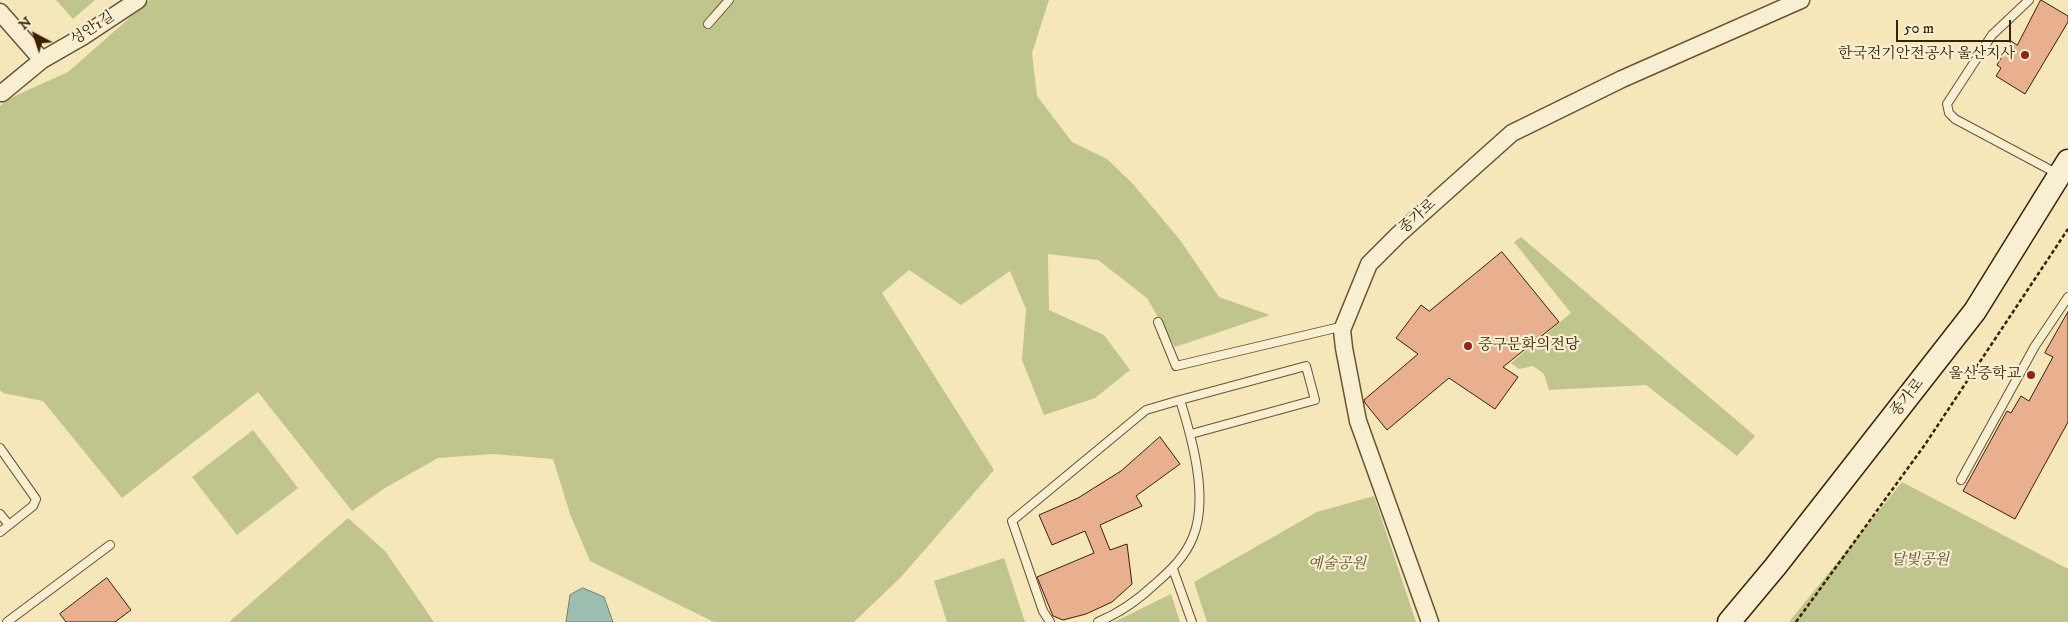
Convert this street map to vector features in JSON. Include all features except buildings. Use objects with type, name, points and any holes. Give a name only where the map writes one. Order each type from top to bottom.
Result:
[{"type":"main road","name":"종가로","points":[[1729,622],[1775,567],[1975,311],[2065,173]]},
{"type":"street","name":"성안1길","points":[[0,92],[2,93],[42,60],[82,37],[138,0]]},
{"type":"street","name":"종가로","points":[[1430,622],[1358,421],[1344,348],[1342,330],[1369,264],[1399,234],[1512,133],[1622,80],[1801,0]]},
{"type":"street","points":[[0,12],[42,60]]},
{"type":"lane","points":[[708,24],[730,0]]},
{"type":"lane","points":[[2029,0],[1992,35],[1947,104],[1949,113],[1955,119],[2065,173]]},
{"type":"lane","points":[[1961,480],[2034,346],[2068,297]]},
{"type":"lane","points":[[1158,322],[1176,366],[1344,326]]},
{"type":"lane","points":[[1050,622],[1043,611],[1012,521],[1146,410],[1306,366],[1315,400],[1191,434]]},
{"type":"lane","points":[[1098,622],[1118,614],[1173,569],[1193,537],[1198,518],[1197,464],[1191,434],[1180,400]]},
{"type":"lane","points":[[0,532],[33,506],[36,499],[1,452]]},
{"type":"lane","points":[[0,514],[9,525]]},
{"type":"lane","points":[[7,622],[110,545]]},
{"type":"lane","points":[[1173,569],[1192,622]]},
{"type":"path","points":[[1796,622],[1924,446],[2068,229]]},
{"type":"green space","points":[[56,0],[95,0],[73,19]]},
{"type":"green space","points":[[150,0],[1049,0],[1032,53],[1037,96],[1072,142],[1107,159],[1133,184],[1180,240],[1219,297],[1270,315],[1175,347],[1147,298],[1098,260],[1048,254],[1049,310],[1104,335],[1130,370],[1095,398],[1044,415],[1022,360],[1026,309],[1010,271],[961,305],[909,270],[882,293],[994,470],[901,577],[854,622],[714,622],[590,561],[570,514],[553,459],[493,454],[438,458],[385,488],[352,511],[258,392],[122,498],[43,401],[3,393],[0,390],[0,106],[8,99],[68,72]]},
{"type":"green space","points":[[1521,237],[1755,436],[1737,456],[1646,385],[1549,390],[1544,374],[1533,366],[1519,369],[1511,363],[1571,313],[1514,242]]},
{"type":"green space","points":[[253,430],[298,488],[237,535],[192,477]]},
{"type":"green space","name":"달빛공원","points":[[1902,482],[2068,569],[2068,622],[1789,622]]},
{"type":"green space","name":"예술공원","points":[[1374,496],[1416,622],[1207,622],[1194,582],[1317,512]]},
{"type":"green space","points":[[348,518],[385,551],[434,622],[229,622]]},
{"type":"green space","points":[[1004,558],[1025,622],[947,622],[934,581]]},
{"type":"green space","points":[[1171,594],[1180,622],[1114,622]]},
{"type":"shaded area","points":[[583,588],[604,597],[613,622],[566,622],[570,595]]},
{"type":"place","name":"한국전기안전공사 울산지사","points":[[2025,55]]},
{"type":"place","name":"중구문화의전당","points":[[1468,346]]},
{"type":"place","name":"울산중학교","points":[[2031,375]]}]
